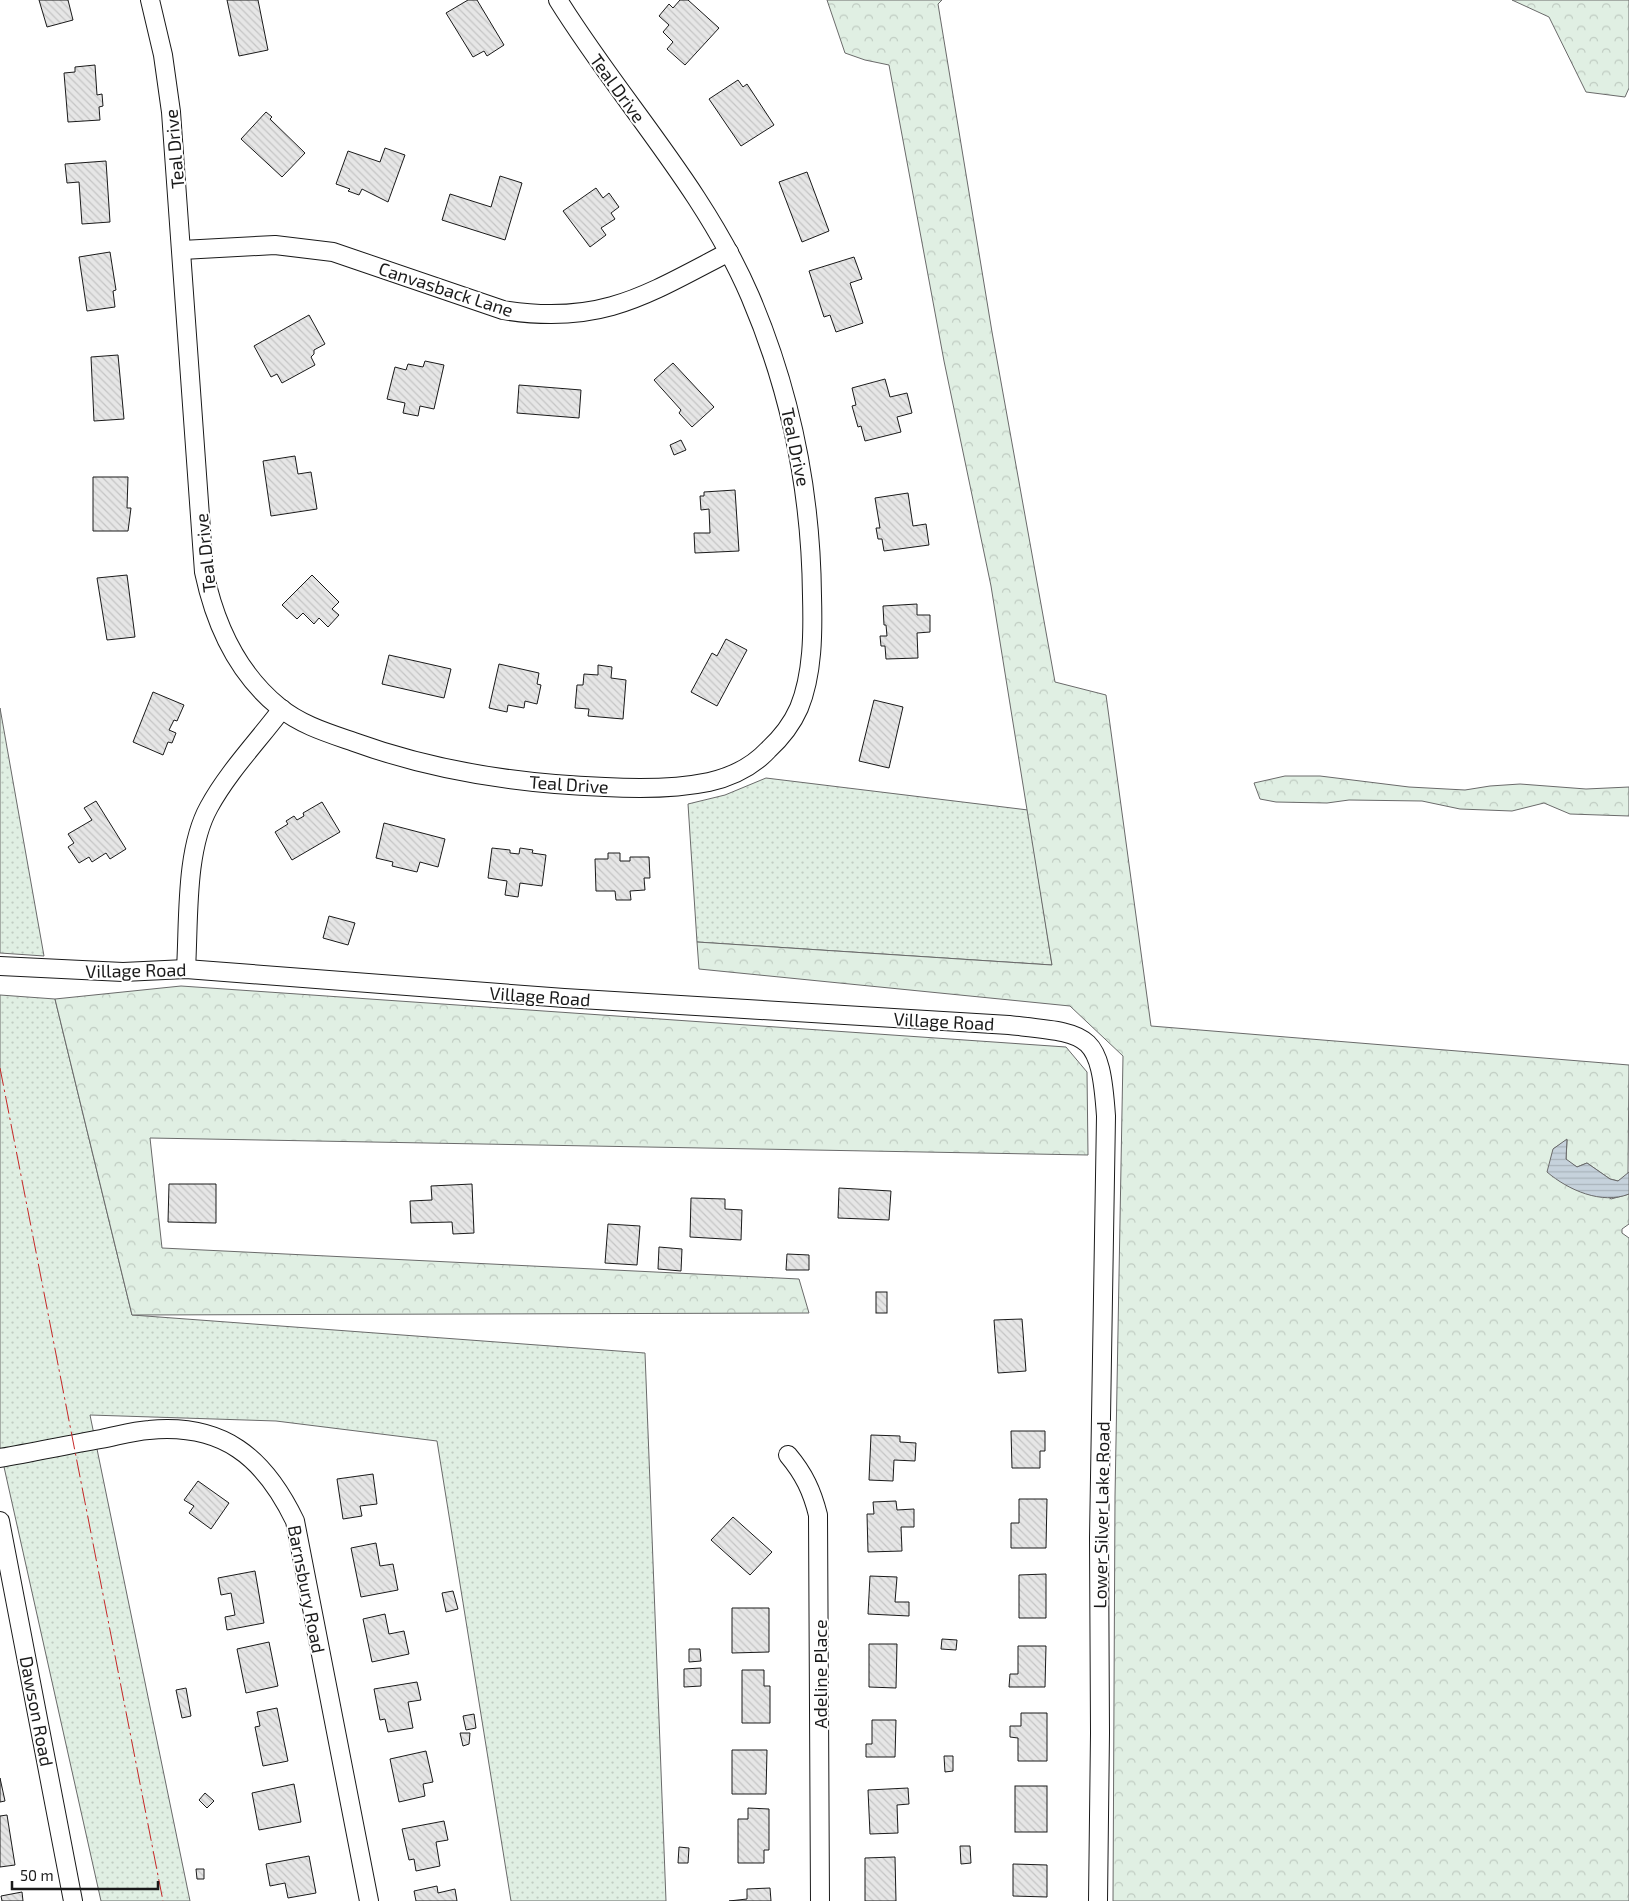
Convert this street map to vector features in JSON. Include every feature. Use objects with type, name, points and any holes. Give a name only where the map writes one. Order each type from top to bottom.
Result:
[{"type":"street","name":"Teal Drive","points":[[150,0],[163,55],[172,112],[204,572],[220,628],[235,656],[253,681],[282,709],[321,731],[383,752],[452,770],[500,778],[572,786],[678,787],[710,782],[728,776],[752,764],[766,753],[786,731],[798,709],[805,687],[813,621],[812,556],[808,505],[792,421],[778,371],[761,325],[729,252],[667,154],[580,35],[558,0]]},
{"type":"street","name":"Canvasback Lane","points":[[182,250],[275,245],[333,252],[503,310],[532,315],[557,315],[612,308],[660,289],[729,252]]},
{"type":"street","points":[[186,969],[192,871],[200,830],[209,808],[222,788],[282,709]]},
{"type":"street","name":"Village Road","points":[[0,966],[123,972],[186,969],[564,998],[1009,1025],[1067,1032],[1079,1036]]},
{"type":"street","name":"Lower Silver Lake Road","points":[[1079,1036],[1091,1046],[1101,1066],[1105,1128],[1099,1538],[1100,1733],[1098,1901]]},
{"type":"street","name":"Barnsbury Road","points":[[0,1458],[149,1430],[183,1429],[222,1439],[249,1456],[267,1473],[282,1494],[295,1520],[368,1901]]},
{"type":"street","name":"Adeline Place","points":[[788,1455],[812,1490],[818,1515],[820,1901]]},
{"type":"street","name":"Dawson Road","points":[[0,1521],[73,1901]]},
{"type":"green space","points":[[827,0],[942,0],[938,4],[992,332],[1055,682],[1106,695],[1151,1026],[1629,1065],[1628,1175],[1618,1181],[1610,1179],[1587,1163],[1577,1167],[1566,1160],[1567,1140],[1553,1149],[1611,1199],[1629,1194],[1629,1224],[1622,1229],[1622,1233],[1629,1238],[1629,1901],[1113,1901],[1115,1496],[1123,1056],[1070,1006],[699,969],[697,942],[1052,965],[991,586],[944,361],[889,65],[845,53]]},
{"type":"green space","points":[[1512,0],[1629,0],[1629,88],[1625,97],[1586,92],[1549,17]]},
{"type":"green space","points":[[0,708],[44,956],[0,953]]},
{"type":"green space","points":[[1285,776],[1320,776],[1409,787],[1465,790],[1520,784],[1586,789],[1629,787],[1629,816],[1570,814],[1544,803],[1512,811],[1460,809],[1422,801],[1349,800],[1327,803],[1276,802],[1260,799],[1254,783]]},
{"type":"green space","points":[[766,778],[1028,810],[1052,965],[697,942],[688,804],[725,795]]},
{"type":"green space","points":[[181,986],[1066,1047],[1087,1072],[1088,1155],[150,1138],[162,1248],[799,1279],[809,1313],[132,1315],[55,999]]},
{"type":"green space","points":[[0,995],[55,999],[132,1315],[645,1353],[666,1901],[511,1901],[437,1441],[276,1421],[90,1415],[190,1901],[101,1901],[0,1449]]},
{"type":"shaded area","points":[[1567,1139],[1566,1159],[1577,1167],[1587,1163],[1610,1179],[1618,1181],[1629,1172],[1629,1194],[1619,1197],[1597,1197],[1565,1185],[1547,1172],[1553,1149]]},
{"type":"building","points":[[39,0],[68,0],[73,20],[47,27]]},
{"type":"building","points":[[227,0],[258,0],[268,50],[239,56]]},
{"type":"building","points":[[468,0],[477,0],[504,45],[487,56],[484,51],[473,57],[446,13]]},
{"type":"building","points":[[680,0],[688,0],[719,28],[685,65],[667,49],[673,42],[663,32],[669,25],[659,16],[669,4],[673,8]]},
{"type":"building","points":[[95,65],[97,95],[102,94],[103,106],[99,107],[100,120],[68,122],[64,73],[75,72],[75,67]]},
{"type":"building","points":[[738,80],[743,87],[747,84],[774,125],[741,146],[709,99]]},
{"type":"building","points":[[266,112],[272,117],[270,119],[305,153],[282,177],[241,139]]},
{"type":"building","points":[[385,148],[405,155],[388,202],[362,189],[359,195],[348,191],[350,189],[336,184],[348,151],[380,162]]},
{"type":"building","points":[[106,161],[110,222],[82,224],[79,182],[67,183],[65,164]]},
{"type":"building","points":[[807,172],[829,231],[802,242],[779,182]]},
{"type":"building","points":[[500,176],[522,183],[505,240],[442,220],[450,194],[491,207]]},
{"type":"building","points":[[596,188],[603,198],[609,193],[619,207],[611,213],[615,219],[601,228],[606,235],[590,247],[563,211]]},
{"type":"building","points":[[110,252],[116,290],[113,291],[115,307],[87,311],[79,257]]},
{"type":"building","points":[[854,257],[862,279],[850,283],[863,323],[836,332],[830,315],[824,317],[809,271]]},
{"type":"building","points":[[309,315],[325,344],[314,350],[314,354],[311,357],[315,365],[282,383],[277,374],[271,377],[254,346]]},
{"type":"building","points":[[118,355],[124,419],[94,421],[91,357]]},
{"type":"building","points":[[425,361],[444,365],[434,409],[420,406],[418,416],[403,413],[405,403],[387,399],[395,367],[406,370],[408,364],[423,367]]},
{"type":"building","points":[[673,363],[714,407],[692,427],[679,413],[681,410],[654,380]]},
{"type":"building","points":[[885,379],[890,397],[907,393],[912,413],[897,417],[901,432],[865,441],[861,426],[858,427],[852,406],[856,405],[852,388]]},
{"type":"building","points":[[519,385],[581,390],[579,418],[517,413]]},
{"type":"building","points":[[681,440],[686,450],[674,455],[670,445]]},
{"type":"building","points":[[295,456],[298,474],[311,472],[317,509],[271,516],[263,461]]},
{"type":"building","points":[[93,477],[128,477],[127,508],[131,508],[128,531],[93,531]]},
{"type":"building","points":[[735,490],[739,551],[695,553],[694,533],[710,533],[709,509],[701,510],[700,496],[704,496],[704,492]]},
{"type":"building","points":[[908,493],[913,526],[926,524],[929,545],[884,551],[882,539],[878,539],[876,528],[880,528],[875,498]]},
{"type":"building","points":[[127,575],[135,637],[107,640],[97,578]]},
{"type":"building","points":[[312,575],[339,602],[332,609],[339,615],[328,627],[319,618],[314,624],[303,613],[297,619],[282,605]]},
{"type":"building","points":[[917,604],[917,615],[930,615],[930,632],[917,633],[918,658],[886,659],[885,646],[881,646],[880,636],[887,636],[886,625],[884,625],[883,606]]},
{"type":"building","points":[[726,639],[747,650],[717,706],[691,692],[712,653],[717,656]]},
{"type":"building","points":[[389,655],[451,669],[444,698],[382,684]]},
{"type":"building","points":[[499,664],[539,673],[537,684],[541,685],[537,704],[525,701],[524,708],[508,705],[507,712],[489,708]]},
{"type":"building","points":[[598,665],[612,667],[611,678],[626,680],[623,719],[588,716],[589,709],[575,708],[577,685],[583,685],[584,674],[598,675]]},
{"type":"building","points":[[153,692],[184,705],[177,721],[174,720],[169,730],[176,733],[172,743],[168,742],[163,755],[133,742]]},
{"type":"building","points":[[874,700],[903,707],[889,768],[859,761]]},
{"type":"building","points":[[96,801],[126,849],[110,859],[106,853],[92,862],[89,857],[79,863],[68,847],[74,843],[68,834],[92,820],[84,808]]},
{"type":"building","points":[[322,802],[340,832],[292,860],[275,832],[288,824],[286,821],[294,816],[297,820],[304,816],[303,813]]},
{"type":"building","points":[[384,823],[445,839],[438,867],[420,862],[417,872],[392,866],[393,862],[376,858]]},
{"type":"building","points":[[492,848],[510,850],[510,853],[519,854],[520,848],[533,850],[532,853],[546,855],[542,886],[520,883],[518,897],[505,895],[507,881],[488,878]]},
{"type":"building","points":[[608,853],[620,853],[620,861],[630,861],[630,857],[649,857],[650,878],[644,878],[645,890],[630,891],[631,900],[616,900],[615,891],[596,891],[595,859],[608,859]]},
{"type":"building","points":[[329,916],[355,923],[348,945],[323,938]]},
{"type":"building","points":[[169,1184],[216,1184],[216,1223],[168,1222]]},
{"type":"building","points":[[472,1184],[474,1233],[453,1234],[452,1222],[411,1223],[410,1201],[432,1200],[431,1186]]},
{"type":"building","points":[[839,1188],[891,1191],[889,1220],[838,1218]]},
{"type":"building","points":[[691,1198],[725,1199],[725,1209],[742,1210],[741,1240],[690,1237]]},
{"type":"building","points":[[608,1224],[640,1226],[637,1265],[605,1263]]},
{"type":"building","points":[[659,1247],[682,1249],[681,1271],[658,1269]]},
{"type":"building","points":[[787,1254],[809,1255],[809,1270],[786,1270]]},
{"type":"building","points":[[876,1292],[887,1292],[887,1313],[876,1313]]},
{"type":"building","points":[[1022,1319],[1026,1371],[998,1373],[994,1320]]},
{"type":"building","points":[[1011,1431],[1045,1431],[1045,1451],[1040,1451],[1040,1468],[1012,1468]]},
{"type":"building","points":[[871,1435],[900,1436],[900,1442],[916,1443],[915,1461],[894,1460],[893,1481],[869,1480]]},
{"type":"building","points":[[373,1474],[377,1504],[360,1506],[362,1516],[343,1519],[337,1479]]},
{"type":"building","points":[[198,1481],[229,1503],[211,1529],[189,1513],[194,1506],[184,1500]]},
{"type":"building","points":[[1019,1499],[1047,1499],[1046,1548],[1011,1548],[1011,1523],[1019,1523]]},
{"type":"building","points":[[896,1501],[897,1510],[914,1509],[914,1527],[901,1527],[902,1551],[868,1552],[867,1514],[874,1514],[873,1502]]},
{"type":"building","points":[[733,1517],[772,1552],[750,1575],[711,1540]]},
{"type":"building","points":[[376,1543],[380,1566],[393,1564],[398,1590],[361,1597],[351,1548]]},
{"type":"building","points":[[255,1571],[264,1623],[227,1630],[225,1617],[235,1615],[231,1593],[221,1595],[218,1578]]},
{"type":"building","points":[[1046,1574],[1046,1618],[1019,1618],[1019,1575]]},
{"type":"building","points":[[870,1576],[897,1577],[895,1602],[909,1602],[909,1616],[868,1614]]},
{"type":"building","points":[[453,1591],[458,1609],[446,1612],[442,1593]]},
{"type":"building","points":[[732,1608],[769,1608],[769,1652],[732,1653]]},
{"type":"building","points":[[385,1614],[389,1634],[404,1631],[409,1654],[372,1662],[363,1619]]},
{"type":"building","points":[[942,1639],[957,1640],[956,1650],[941,1649]]},
{"type":"building","points":[[269,1642],[278,1686],[246,1693],[237,1649]]},
{"type":"building","points":[[869,1644],[897,1644],[896,1688],[869,1687]]},
{"type":"building","points":[[1018,1646],[1046,1646],[1045,1687],[1009,1687],[1010,1674],[1018,1674]]},
{"type":"building","points":[[689,1649],[700,1649],[701,1661],[689,1662]]},
{"type":"building","points":[[701,1668],[701,1686],[684,1687],[684,1669]]},
{"type":"building","points":[[742,1670],[764,1670],[764,1686],[770,1686],[770,1723],[742,1723]]},
{"type":"building","points":[[417,1682],[421,1700],[408,1702],[413,1728],[388,1732],[385,1719],[380,1720],[374,1689]]},
{"type":"building","points":[[186,1688],[191,1716],[182,1718],[176,1690]]},
{"type":"building","points":[[277,1708],[288,1761],[263,1766],[255,1727],[260,1726],[257,1712]]},
{"type":"building","points":[[1021,1713],[1047,1713],[1047,1761],[1018,1761],[1018,1738],[1010,1737],[1010,1726],[1021,1726]]},
{"type":"building","points":[[474,1714],[476,1728],[466,1730],[463,1716]]},
{"type":"building","points":[[872,1720],[896,1720],[895,1757],[866,1757],[866,1744],[872,1744]]},
{"type":"building","points":[[460,1733],[470,1733],[469,1744],[463,1746]]},
{"type":"building","points":[[732,1750],[767,1750],[766,1794],[732,1794]]},
{"type":"building","points":[[426,1751],[433,1782],[423,1784],[425,1796],[399,1802],[390,1759]]},
{"type":"building","points":[[944,1756],[953,1756],[953,1771],[945,1772]]},
{"type":"building","points":[[0,1778],[5,1801],[0,1802]]},
{"type":"building","points":[[294,1784],[301,1822],[259,1830],[252,1793]]},
{"type":"building","points":[[1015,1786],[1047,1786],[1047,1832],[1015,1832]]},
{"type":"building","points":[[908,1788],[909,1804],[897,1805],[898,1833],[870,1834],[868,1790]]},
{"type":"building","points":[[205,1793],[214,1801],[207,1808],[199,1800]]},
{"type":"building","points":[[748,1808],[769,1809],[769,1850],[764,1850],[764,1863],[738,1863],[738,1819],[748,1819]]},
{"type":"building","points":[[7,1815],[15,1865],[0,1867],[0,1816]]},
{"type":"building","points":[[444,1821],[448,1840],[436,1842],[440,1866],[416,1871],[414,1859],[409,1860],[402,1829]]},
{"type":"building","points":[[960,1846],[970,1846],[971,1863],[961,1864]]},
{"type":"building","points":[[679,1847],[689,1848],[688,1863],[678,1863]]},
{"type":"building","points":[[309,1856],[316,1893],[288,1898],[285,1883],[270,1886],[266,1864]]},
{"type":"building","points":[[895,1857],[896,1901],[865,1901],[865,1858]]},
{"type":"building","points":[[1013,1864],[1047,1865],[1047,1897],[1013,1896]]},
{"type":"building","points":[[196,1869],[204,1869],[204,1879],[197,1879]]},
{"type":"building","points":[[437,1886],[438,1893],[455,1889],[457,1901],[416,1901],[414,1891]]},
{"type":"building","points":[[770,1888],[771,1901],[729,1901],[747,1899],[747,1889]]},
{"type":"building","points":[[22,1892],[23,1901],[2,1901],[1,1896]]},
{"type":"power","points":[[0,1068],[163,1901]]}]
